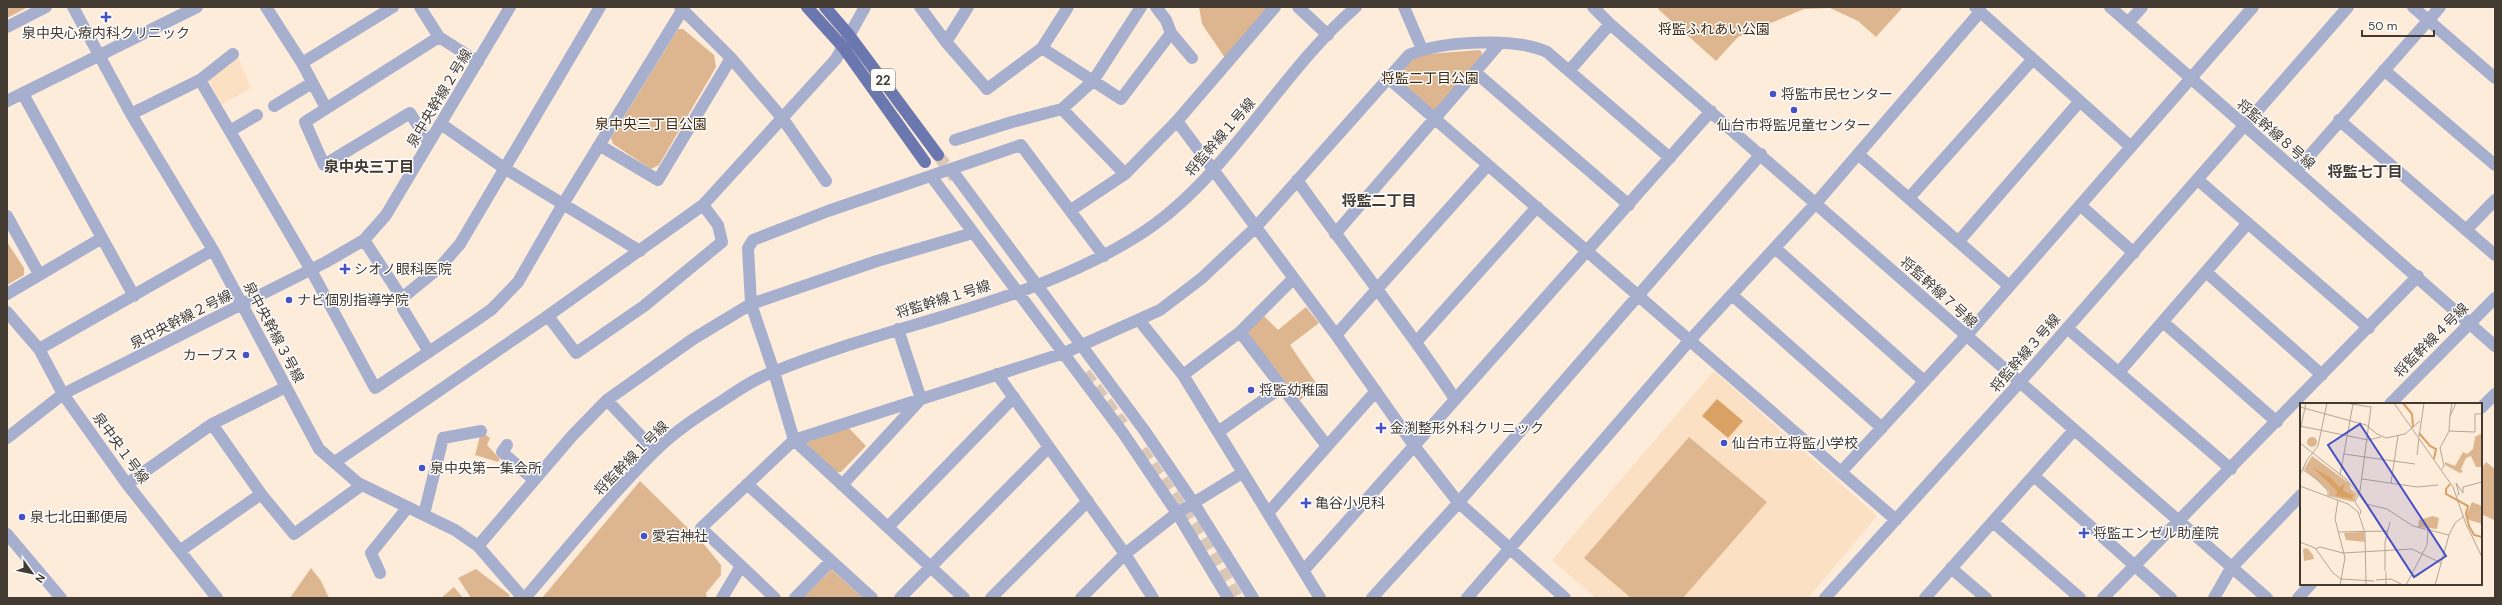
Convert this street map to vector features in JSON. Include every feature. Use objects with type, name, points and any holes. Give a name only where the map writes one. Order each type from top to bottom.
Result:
[{"type":"main road","name":"22","points":[[807,7],[843,47],[925,162]]},
{"type":"main road","name":"22","points":[[825,7],[849,35],[938,155]]},
{"type":"street","points":[[7,27],[46,7]]},
{"type":"street","name":"泉中央幹線３号線","points":[[73,7],[99,57],[213,250],[319,449],[362,485],[456,530],[478,546],[524,598]]},
{"type":"street","points":[[7,101],[99,57],[196,7]]},
{"type":"street","points":[[266,7],[302,63],[326,108]]},
{"type":"street","points":[[302,63],[393,7]]},
{"type":"street","points":[[420,7],[439,37],[478,62]]},
{"type":"street","name":"泉中央幹線２号線","points":[[7,438],[63,394],[311,270],[364,240],[386,215],[510,7]]},
{"type":"street","points":[[402,298],[440,267],[460,244],[600,7]]},
{"type":"street","points":[[335,462],[548,316],[703,205],[783,119],[836,59],[865,7]]},
{"type":"street","points":[[920,7],[946,42],[987,89],[1042,48],[1068,7]]},
{"type":"street","points":[[946,42],[968,7]]},
{"type":"street","points":[[955,140],[1012,122],[1062,109],[1093,81],[1141,7]]},
{"type":"street","points":[[1156,7],[1166,20],[1171,33],[1192,58]]},
{"type":"street","points":[[1071,210],[1125,174],[1177,121],[1275,7]]},
{"type":"street","points":[[1298,7],[1328,35]]},
{"type":"street","name":"将監幹線１号線","points":[[524,598],[655,451],[688,423],[748,384],[774,372],[898,329],[1036,286],[1104,256],[1142,233],[1181,202],[1212,170],[1328,35],[1356,7]]},
{"type":"street","points":[[1404,7],[1422,49]]},
{"type":"street","name":"将監幹線７号線","points":[[1593,7],[1610,24],[1761,154],[1966,336],[2267,598]]},
{"type":"street","name":"将監幹線８号線","points":[[2110,7],[2244,126],[2418,276],[2495,346]]},
{"type":"street","points":[[2128,23],[2142,7]]},
{"type":"street","points":[[1841,472],[1966,336],[2253,7]]},
{"type":"street","name":"将監幹線３号線","points":[[1825,598],[2020,382],[2348,7]]},
{"type":"street","points":[[2413,7],[2495,78]]},
{"type":"street","points":[[2296,171],[2339,120],[2440,7]]},
{"type":"street","points":[[200,80],[311,270],[375,388],[492,309],[518,282],[563,204],[681,8],[731,58],[783,119],[826,181]]},
{"type":"street","points":[[1467,598],[1690,340],[1816,203],[1978,9],[2131,147]]},
{"type":"street","points":[[1569,71],[1610,24]]},
{"type":"street","points":[[1042,48],[1121,99],[1171,33]]},
{"type":"street","points":[[430,143],[410,113],[324,165],[304,122],[439,37]]},
{"type":"street","points":[[1335,234],[1499,44]]},
{"type":"street","points":[[775,598],[701,528],[794,440],[1084,346],[1160,310],[1202,278],[1255,228],[1408,55],[1422,49],[1439,45],[1499,44],[1535,46],[1547,52],[1670,158]]},
{"type":"street","points":[[132,114],[200,80],[233,54]]},
{"type":"street","points":[[599,146],[658,180],[731,58]]},
{"type":"street","points":[[1909,198],[2032,59]]},
{"type":"street","points":[[2384,70],[2495,165]]},
{"type":"street","points":[[1475,72],[1629,205]]},
{"type":"street","points":[[1388,78],[1896,520]]},
{"type":"street","points":[[274,106],[312,83]]},
{"type":"street","points":[[23,94],[134,296]]},
{"type":"street","points":[[1959,242],[2080,101]]},
{"type":"street","points":[[1062,109],[1125,174]]},
{"type":"street","points":[[1304,570],[1415,447],[1455,399],[1711,111]]},
{"type":"street","points":[[230,131],[257,115]]},
{"type":"street","points":[[2339,120],[2495,255]]},
{"type":"street","points":[[1177,121],[1255,228],[1336,335],[1415,447],[1458,502],[1565,598]]},
{"type":"street","points":[[441,124],[504,168],[640,251]]},
{"type":"street","points":[[964,598],[794,440],[774,372],[751,304],[748,248],[753,240],[828,211],[1021,145],[1104,256]]},
{"type":"street","points":[[1372,598],[1458,502],[1761,154]]},
{"type":"street","points":[[1858,154],[2009,286]]},
{"type":"street","points":[[1336,335],[1377,291],[1488,165]]},
{"type":"street","points":[[951,169],[1036,286],[1084,346],[1193,502],[1253,598]]},
{"type":"street","points":[[932,176],[1123,433],[1177,513],[1228,598]]},
{"type":"street","points":[[1297,180],[1377,291],[1417,341],[1455,399]]},
{"type":"street","points":[[2198,180],[2368,328]]},
{"type":"street","points":[[2466,230],[2495,200]]},
{"type":"street","points":[[548,316],[576,353],[619,324],[722,242],[718,225],[703,205]]},
{"type":"street","points":[[2080,205],[2134,253]]},
{"type":"street","points":[[1417,341],[1537,207]]},
{"type":"street","points":[[7,216],[40,274]]},
{"type":"street","points":[[2120,371],[2248,223]]},
{"type":"street","points":[[478,546],[572,436],[607,400],[687,343],[751,304],[877,261],[973,233]]},
{"type":"street","points":[[7,294],[102,238]]},
{"type":"street","points":[[364,240],[402,298],[403,309],[430,352]]},
{"type":"street","points":[[1775,248],[1924,381]]},
{"type":"street","points":[[39,349],[213,250]]},
{"type":"street","points":[[2206,272],[2322,375]]},
{"type":"street","points":[[2304,401],[2322,375],[2418,276]]},
{"type":"street","points":[[1183,375],[1240,332],[1294,279]]},
{"type":"street","points":[[1732,295],[1882,428]]},
{"type":"street","name":"将監幹線４号線","points":[[2391,403],[2495,298]]},
{"type":"street","name":"泉中央１号線","points":[[7,312],[39,349],[63,394],[127,484],[181,550],[217,598]]},
{"type":"street","points":[[1139,320],[1183,375],[1320,598]]},
{"type":"street","points":[[2163,322],[2277,422]]},
{"type":"street","points":[[2067,328],[2120,371],[2231,469]]},
{"type":"street","points":[[898,329],[921,399]]},
{"type":"street","points":[[1240,332],[1327,446]]},
{"type":"street","points":[[997,374],[1125,554],[1153,598]]},
{"type":"street","points":[[127,484],[212,424],[286,387]]},
{"type":"street","points":[[1218,432],[1282,387]]},
{"type":"street","points":[[1268,513],[1376,391]]},
{"type":"street","points":[[2482,407],[2495,394]]},
{"type":"street","points":[[888,528],[1014,397]]},
{"type":"street","points":[[842,485],[921,399]]},
{"type":"street","points":[[607,400],[655,451]]},
{"type":"street","points":[[2103,598],[2277,422],[2300,404]]},
{"type":"street","points":[[212,424],[261,494],[294,534],[362,485]]},
{"type":"street","points":[[1925,598],[2074,430]]},
{"type":"street","points":[[424,514],[443,438],[481,431]]},
{"type":"street","points":[[507,445],[502,452],[534,480]]},
{"type":"street","points":[[900,598],[1049,447]]},
{"type":"street","points":[[1081,598],[1125,554],[1177,513],[1242,472]]},
{"type":"street","points":[[2034,476],[2172,598]]},
{"type":"street","points":[[747,484],[872,598]]},
{"type":"street","points":[[181,550],[261,494]]},
{"type":"street","points":[[2214,598],[2231,568],[2300,496]]},
{"type":"street","points":[[991,598],[1088,501]]},
{"type":"street","points":[[380,573],[371,553],[408,507]]},
{"type":"street","points":[[1993,522],[2080,598]]},
{"type":"street","points":[[7,534],[61,598]]},
{"type":"street","points":[[795,598],[831,561]]},
{"type":"street","points":[[722,598],[741,566]]},
{"type":"street","points":[[1952,568],[1986,598]]},
{"type":"street","points":[[2298,598],[2310,585]]},
{"type":"shaded area","points":[[238,57],[251,88],[221,105],[208,79]]},
{"type":"shaded area","name":"仙台市立将監小学校","points":[[1714,371],[1877,516],[1808,598],[1596,598],[1552,560]]},
{"type":"shaded area","points":[[1717,399],[1743,421],[1728,438],[1702,416]]},
{"type":"green space","points":[[7,7],[28,7],[7,18]]},
{"type":"green space","points":[[1199,7],[1268,7],[1225,58],[1202,24]]},
{"type":"green space","name":"将監ふれあい公園","points":[[1660,7],[1903,7],[1876,37],[1858,21],[1830,8],[1804,9],[1738,37],[1716,61],[1658,9]]},
{"type":"green space","name":"泉中央三丁目公園","points":[[678,29],[683,29],[714,55],[716,67],[659,165],[651,169],[613,144],[611,138]]},
{"type":"green space","name":"将監二丁目公園","points":[[1479,50],[1482,52],[1481,57],[1433,112],[1396,80],[1395,75],[1416,55]]},
{"type":"green space","points":[[7,242],[24,268],[24,275],[7,285]]},
{"type":"green space","points":[[1306,307],[1319,323],[1290,345],[1318,386],[1300,400],[1248,334],[1249,329],[1264,316],[1278,330]]},
{"type":"green space","points":[[846,425],[866,446],[841,472],[836,472],[805,442]]},
{"type":"green space","points":[[486,435],[490,438],[487,445],[500,459],[498,462],[475,455],[480,436]]},
{"type":"green space","points":[[1689,437],[1767,502],[1683,598],[1631,598],[1584,558]]},
{"type":"green space","points":[[2486,462],[2495,469],[2494,520],[2482,514],[2482,468]]},
{"type":"green space","name":"愛宕神社","points":[[640,481],[702,542],[721,565],[721,575],[706,593],[707,598],[542,598]]},
{"type":"green space","points":[[311,568],[321,581],[329,598],[290,598]]},
{"type":"green space","points":[[476,569],[510,595],[507,598],[471,598],[458,578]]},
{"type":"green space","points":[[831,570],[833,571],[863,598],[803,598]]},
{"type":"green space","points":[[454,587],[463,598],[441,598]]},
{"type":"tunnel","points":[[938,155],[955,178]]},
{"type":"tunnel","points":[[1085,373],[1123,424]]},
{"type":"tunnel","points":[[1142,450],[1196,528],[1238,598]]},
{"type":"place","name":"泉中央心療内科クリニック","points":[[106,17]]},
{"type":"place","name":"将監市民センター","points":[[1773,94]]},
{"type":"place","name":"仙台市将監児童センター","points":[[1794,110]]},
{"type":"place","name":"シオノ眼科医院","points":[[345,269]]},
{"type":"place","name":"ナビ個別指導学院","points":[[289,300]]},
{"type":"place","name":"カーブス","points":[[246,355]]},
{"type":"place","name":"将監幼稚園","points":[[1251,390]]},
{"type":"place","name":"金渕整形外科クリニック","points":[[1381,428]]},
{"type":"place","name":"仙台市立将監小学校","points":[[1724,443]]},
{"type":"place","name":"泉中央第一集会所","points":[[422,468]]},
{"type":"place","name":"亀谷小児科","points":[[1306,503]]},
{"type":"place","name":"泉七北田郵便局","points":[[22,517]]},
{"type":"place","name":"将監エンゼル助産院","points":[[2084,533]]},
{"type":"place","name":"愛宕神社","points":[[644,536]]},
{"type":"district","name":"泉中央三丁目","points":[[369,167]]},
{"type":"district","name":"将監七丁目","points":[[2365,172]]},
{"type":"district","name":"将監二丁目","points":[[1379,201]]}]
